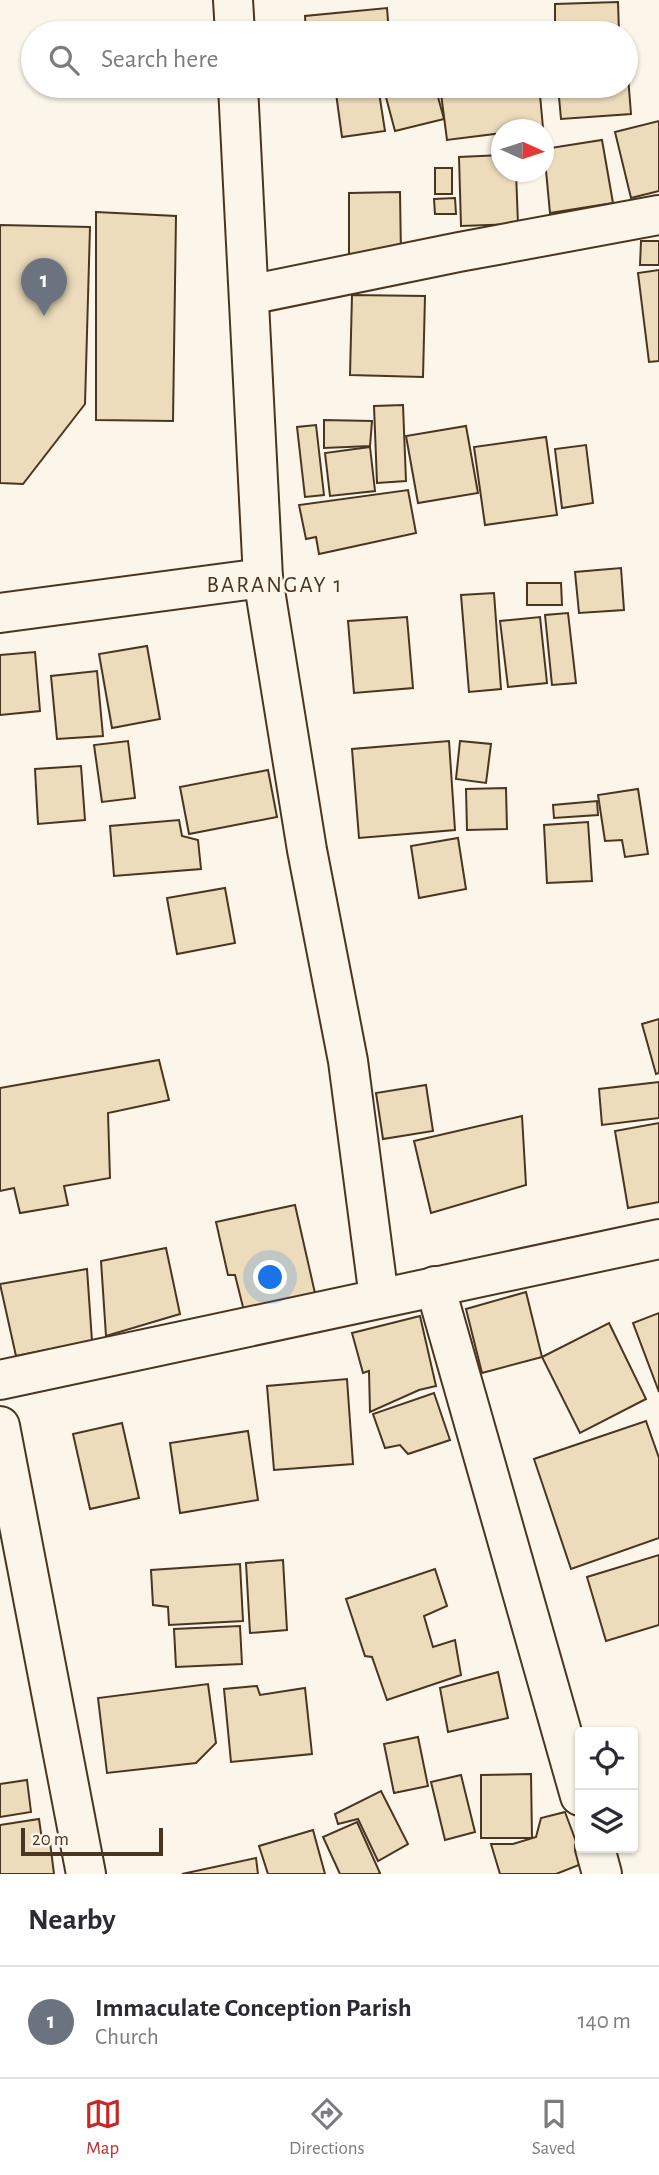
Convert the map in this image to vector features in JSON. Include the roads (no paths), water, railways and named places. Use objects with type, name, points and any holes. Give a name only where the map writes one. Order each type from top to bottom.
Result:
[{"type":"street","points":[[233,0],[235,21]]},
{"type":"street","points":[[239,98],[263,578],[307,849],[348,1061],[379,1298]]},
{"type":"street","points":[[249,295],[659,215]]},
{"type":"street","points":[[0,613],[263,578]]},
{"type":"street","points":[[0,1380],[659,1239]]},
{"type":"street","points":[[435,1286],[578,1790]]},
{"type":"street","points":[[0,1426],[86,1874]]},
{"type":"street","points":[[596,1853],[602,1874]]},
{"type":"place","name":"Immaculate Conception Parish","points":[[44,316]]},
{"type":"district","name":"BARANGAY 1","points":[[275,584]]}]
